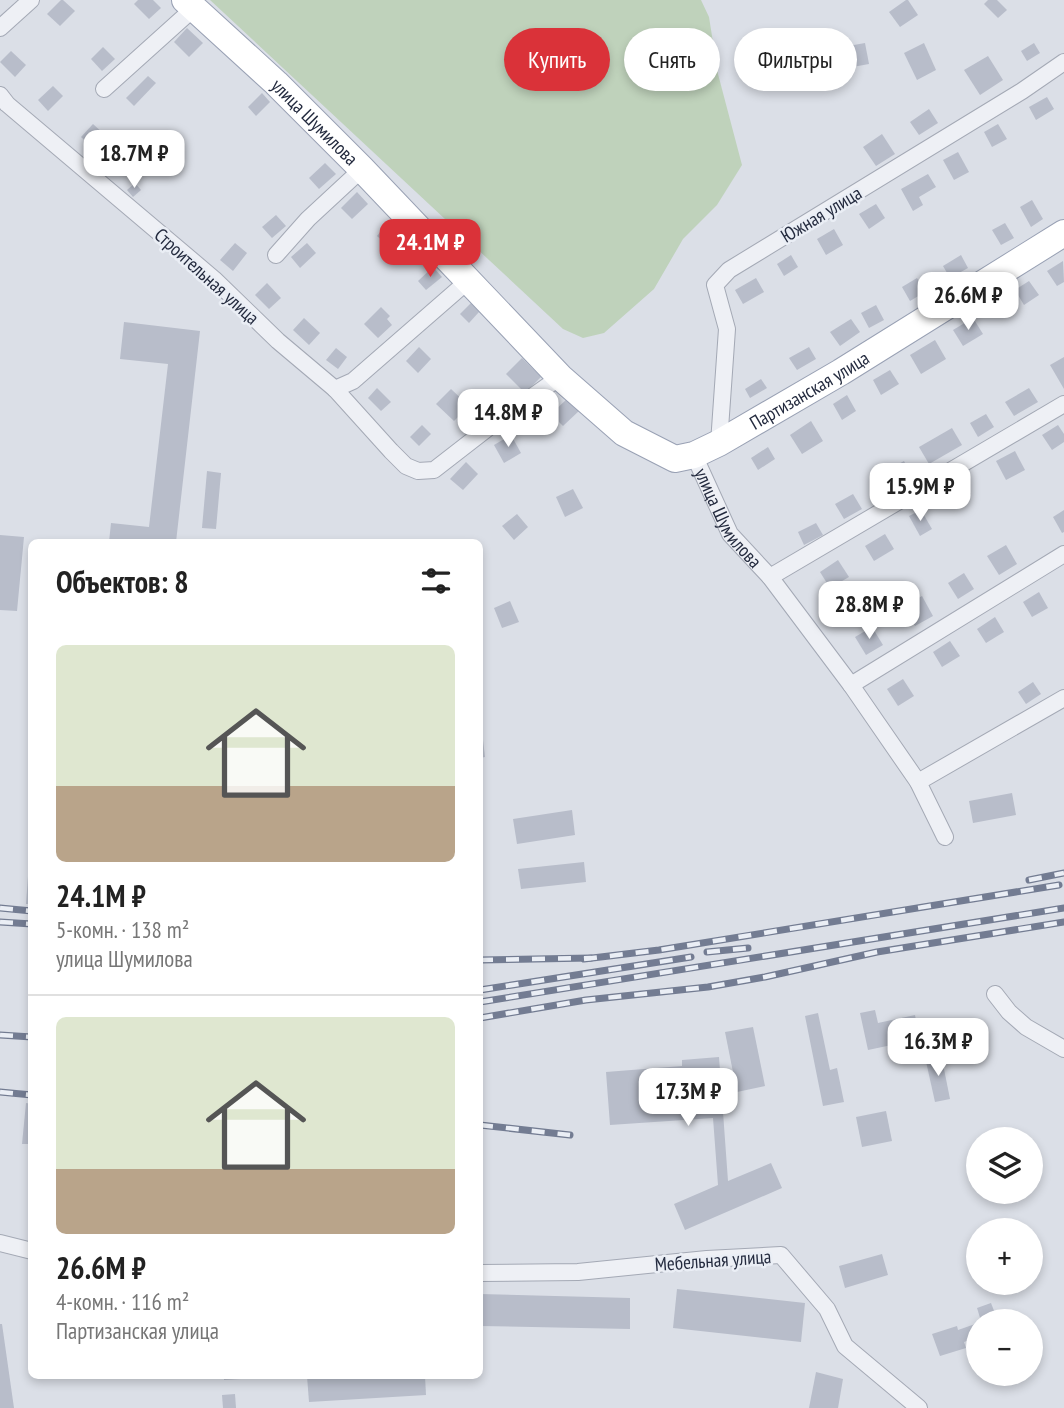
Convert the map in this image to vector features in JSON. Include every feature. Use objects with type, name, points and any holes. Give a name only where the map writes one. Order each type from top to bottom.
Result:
[{"type":"main road","name":"улица Шумилова","points":[[190,4],[276,83],[362,169],[560,377],[624,433],[675,459],[694,455]]},
{"type":"main road","name":"Партизанская улица","points":[[694,455],[841,372],[1064,233]]},
{"type":"street","points":[[0,28],[31,0]]},
{"type":"street","points":[[104,89],[190,4]]},
{"type":"street","name":"Южная улица","points":[[719,443],[727,329],[715,285],[729,270],[1022,91],[1064,62]]},
{"type":"street","name":"Строительная улица","points":[[0,95],[7,104],[214,279],[278,341],[335,389],[406,466],[418,471],[434,470],[560,377]]},
{"type":"street","points":[[276,254],[308,219],[362,169]]},
{"type":"street","points":[[335,389],[353,381],[469,280]]},
{"type":"street","points":[[770,577],[1064,404]]},
{"type":"street","name":"улица Шумилова","points":[[694,455],[730,534],[770,577],[851,685],[918,782],[945,837]]},
{"type":"street","points":[[851,685],[1064,554]]},
{"type":"street","points":[[918,782],[1064,698]]},
{"type":"street","points":[[995,994],[1009,1012],[1026,1027],[1064,1049]]},
{"type":"street","points":[[0,1243],[28,1250]]},
{"type":"street","name":"Мебельная улица","points":[[483,1273],[578,1272],[707,1258],[781,1255],[827,1309],[845,1346],[919,1408]]},
{"type":"green space","points":[[210,0],[701,0],[711,28],[624,28],[624,91],[720,91],[720,82],[742,165],[717,205],[683,239],[654,289],[604,333],[583,338],[563,329]]},
{"type":"building","points":[[61,0],[75,11],[60,26],[47,14]]},
{"type":"building","points":[[138,0],[153,0],[161,8],[149,19],[134,4]]},
{"type":"building","points":[[906,0],[918,15],[900,27],[889,12]]},
{"type":"building","points":[[988,0],[997,0],[1007,10],[998,18],[984,4]]},
{"type":"building","points":[[187,28],[203,43],[189,57],[174,42]]},
{"type":"building","points":[[865,43],[869,64],[857,66],[857,44]]},
{"type":"building","points":[[924,43],[936,70],[917,80],[904,53]]},
{"type":"building","points":[[1034,43],[1040,53],[1027,61],[1021,51]]},
{"type":"building","points":[[103,47],[115,59],[102,71],[91,59]]},
{"type":"building","points":[[11,51],[26,65],[15,77],[0,62]]},
{"type":"building","points":[[988,56],[1003,80],[980,95],[964,70]]},
{"type":"building","points":[[148,76],[156,83],[134,106],[126,98]]},
{"type":"building","points":[[53,86],[63,96],[48,111],[38,100]]},
{"type":"building","points":[[262,93],[270,102],[256,116],[248,107]]},
{"type":"building","points":[[1047,97],[1054,109],[1036,120],[1029,107]]},
{"type":"building","points":[[929,109],[938,123],[919,135],[910,122]]},
{"type":"building","points":[[93,124],[104,134],[92,147],[81,137]]},
{"type":"building","points":[[998,124],[1007,139],[992,147],[984,132]]},
{"type":"building","points":[[882,134],[895,154],[876,166],[863,147]]},
{"type":"building","points":[[958,152],[969,172],[954,180],[943,160]]},
{"type":"building","points":[[325,163],[336,174],[319,189],[309,178]]},
{"type":"building","points":[[928,174],[936,187],[919,197],[923,205],[913,211],[901,189]]},
{"type":"building","points":[[135,183],[141,190],[133,197],[127,190]]},
{"type":"building","points":[[357,192],[368,204],[352,219],[341,208]]},
{"type":"building","points":[[1032,200],[1043,219],[1031,227],[1020,207]]},
{"type":"building","points":[[876,204],[885,218],[869,229],[859,214]]},
{"type":"building","points":[[276,215],[286,226],[272,238],[262,227]]},
{"type":"building","points":[[1005,223],[1014,238],[1001,245],[992,230]]},
{"type":"building","points":[[387,224],[403,238],[393,250],[377,236]]},
{"type":"building","points":[[834,229],[843,245],[826,255],[817,239]]},
{"type":"building","points":[[235,243],[247,253],[233,271],[220,260]]},
{"type":"building","points":[[307,243],[316,253],[300,268],[291,257]]},
{"type":"building","points":[[791,255],[798,267],[784,276],[777,264]]},
{"type":"building","points":[[961,255],[968,268],[950,278],[943,266]]},
{"type":"building","points":[[1063,261],[1064,282],[1057,286],[1047,271]]},
{"type":"building","points":[[433,267],[442,277],[426,290],[418,281]]},
{"type":"building","points":[[756,278],[764,292],[743,304],[735,290]]},
{"type":"building","points":[[917,278],[925,292],[910,301],[902,287]]},
{"type":"building","points":[[1029,281],[1039,295],[1024,305],[1015,290]]},
{"type":"building","points":[[267,283],[281,298],[269,309],[255,295]]},
{"type":"building","points":[[471,303],[479,312],[469,323],[460,314]]},
{"type":"building","points":[[876,305],[884,320],[869,328],[861,313]]},
{"type":"building","points":[[381,307],[390,316],[387,319],[392,325],[378,338],[364,324]]},
{"type":"building","points":[[304,318],[320,333],[309,345],[293,330]]},
{"type":"building","points":[[973,318],[983,334],[963,346],[953,330]]},
{"type":"building","points":[[851,319],[860,332],[840,346],[830,332]]},
{"type":"building","points":[[124,322],[200,331],[176,539],[109,539],[111,523],[149,527],[168,364],[120,359]]},
{"type":"building","points":[[935,340],[946,359],[921,374],[910,355]]},
{"type":"building","points":[[419,347],[431,359],[418,373],[406,361]]},
{"type":"building","points":[[809,347],[816,359],[797,370],[789,358]]},
{"type":"building","points":[[336,348],[347,357],[338,369],[326,360]]},
{"type":"building","points":[[1064,357],[1064,389],[1050,365]]},
{"type":"building","points":[[522,358],[541,377],[525,393],[506,374]]},
{"type":"building","points":[[890,370],[899,384],[881,395],[873,380]]},
{"type":"building","points":[[761,379],[767,388],[750,398],[745,389]]},
{"type":"building","points":[[377,388],[391,402],[381,411],[368,398]]},
{"type":"building","points":[[1029,388],[1038,402],[1014,416],[1005,402]]},
{"type":"building","points":[[451,389],[469,406],[454,421],[436,404]]},
{"type":"building","points":[[847,395],[856,411],[842,420],[833,404]]},
{"type":"building","points":[[568,398],[580,410],[563,426],[551,414]]},
{"type":"building","points":[[986,414],[994,427],[978,437],[970,423]]},
{"type":"building","points":[[811,421],[823,441],[802,454],[790,435]]},
{"type":"building","points":[[422,425],[431,434],[419,446],[410,437]]},
{"type":"building","points":[[1058,425],[1064,434],[1064,442],[1052,450],[1042,435]]},
{"type":"building","points":[[952,428],[962,445],[929,464],[919,447]]},
{"type":"building","points":[[511,435],[521,453],[504,463],[494,445]]},
{"type":"building","points":[[768,447],[775,459],[758,470],[751,458]]},
{"type":"building","points":[[1015,451],[1025,470],[1006,480],[996,461]]},
{"type":"building","points":[[904,461],[911,475],[878,493],[871,479]]},
{"type":"building","points":[[466,462],[478,474],[463,490],[450,479]]},
{"type":"building","points":[[207,471],[221,473],[216,529],[202,528]]},
{"type":"building","points":[[965,485],[971,494],[958,503],[952,494]]},
{"type":"building","points":[[573,489],[583,508],[565,517],[556,497]]},
{"type":"building","points":[[853,494],[862,509],[844,519],[835,504]]},
{"type":"building","points":[[921,510],[932,529],[920,536],[909,516]]},
{"type":"building","points":[[1064,510],[1064,532],[1062,533],[1053,517]]},
{"type":"building","points":[[517,514],[528,527],[514,540],[502,526]]},
{"type":"building","points":[[816,523],[823,535],[804,545],[798,532]]},
{"type":"building","points":[[885,534],[894,549],[874,561],[865,546]]},
{"type":"building","points":[[0,535],[24,537],[17,611],[0,610]]},
{"type":"building","points":[[1006,545],[1017,564],[999,575],[987,556]]},
{"type":"building","points":[[838,560],[849,577],[830,588],[820,572]]},
{"type":"building","points":[[964,573],[974,589],[958,599],[948,583]]},
{"type":"building","points":[[1039,592],[1048,608],[1032,617],[1023,602]]},
{"type":"building","points":[[922,596],[933,616],[915,626],[904,606]]},
{"type":"building","points":[[510,601],[519,622],[502,628],[494,608]]},
{"type":"building","points":[[995,617],[1004,632],[986,643],[977,629]]},
{"type":"building","points":[[872,627],[883,645],[866,655],[855,637]]},
{"type":"building","points":[[950,641],[960,656],[942,667],[933,652]]},
{"type":"building","points":[[903,679],[914,696],[898,706],[887,689]]},
{"type":"building","points":[[1033,682],[1041,694],[1026,704],[1018,692]]},
{"type":"building","points":[[1012,793],[1016,815],[973,823],[969,801]]},
{"type":"building","points":[[572,810],[575,835],[517,844],[513,819]]},
{"type":"building","points":[[584,862],[586,882],[521,889],[518,869]]},
{"type":"building","points":[[875,1010],[878,1023],[915,1015],[920,1039],[868,1050],[860,1013]]},
{"type":"building","points":[[818,1013],[830,1070],[837,1068],[844,1102],[823,1106],[805,1016]]},
{"type":"building","points":[[753,1027],[765,1086],[737,1092],[725,1032]]},
{"type":"building","points":[[941,1054],[950,1099],[935,1102],[925,1057]]},
{"type":"building","points":[[719,1057],[728,1181],[771,1163],[782,1188],[685,1230],[674,1204],[718,1185],[713,1118],[610,1125],[606,1072],[682,1066],[682,1060]]},
{"type":"building","points":[[26,1103],[28,1144],[22,1144]]},
{"type":"building","points":[[886,1111],[892,1141],[862,1147],[856,1117]]},
{"type":"building","points":[[882,1254],[888,1275],[845,1288],[839,1266]]},
{"type":"building","points":[[677,1289],[805,1303],[801,1342],[673,1328]]},
{"type":"building","points":[[483,1294],[630,1298],[630,1329],[483,1326]]},
{"type":"building","points":[[991,1303],[993,1309],[977,1309]]},
{"type":"building","points":[[2,1324],[14,1408],[0,1408]]},
{"type":"building","points":[[957,1326],[958,1330],[966,1327],[966,1348],[940,1356],[932,1334]]},
{"type":"building","points":[[816,1372],[843,1379],[838,1408],[809,1408]]},
{"type":"building","points":[[307,1379],[425,1379],[426,1395],[309,1402]]},
{"type":"building","points":[[235,1394],[236,1408],[223,1408],[222,1395]]},
{"type":"railway","points":[[1029,880],[1064,873]]},
{"type":"railway","points":[[584,959],[659,950],[1059,885]]},
{"type":"railway","points":[[0,908],[28,911]]},
{"type":"railway","points":[[483,1002],[1064,908]]},
{"type":"railway","points":[[0,922],[28,924]]},
{"type":"railway","points":[[483,1017],[586,1000],[708,987],[877,952],[1064,922]]},
{"type":"railway","points":[[707,952],[748,948]]},
{"type":"railway","points":[[483,990],[691,957]]},
{"type":"railway","points":[[483,960],[591,958]]},
{"type":"railway","points":[[0,1035],[28,1037]]},
{"type":"railway","points":[[0,1092],[28,1095]]},
{"type":"railway","points":[[483,1125],[570,1135]]}]
